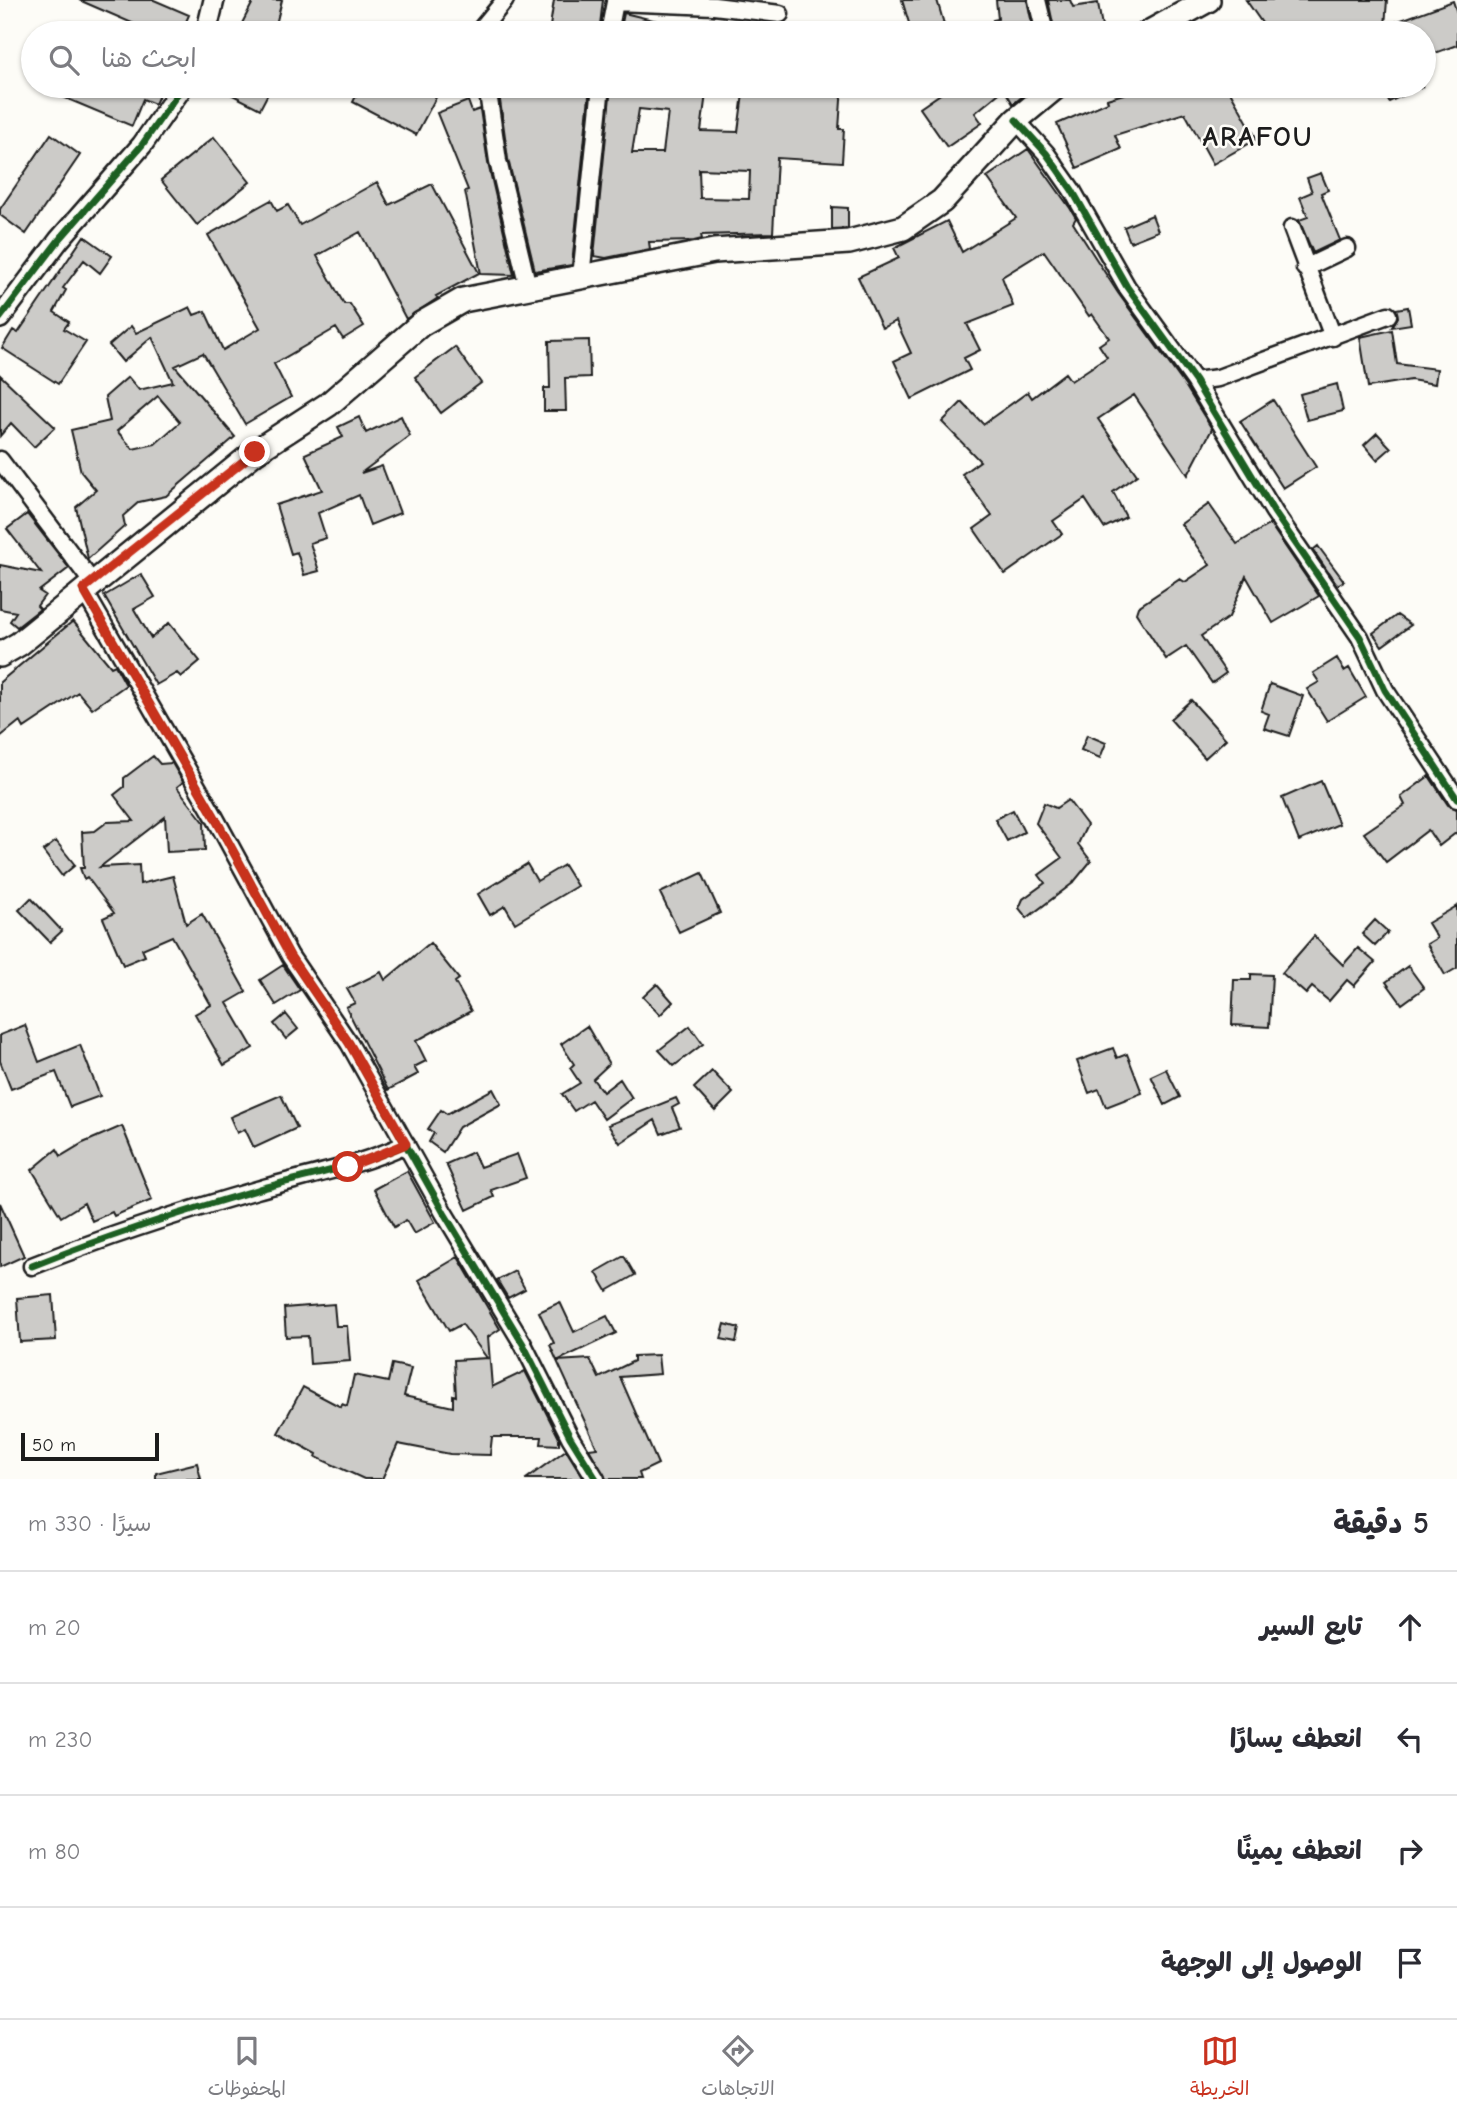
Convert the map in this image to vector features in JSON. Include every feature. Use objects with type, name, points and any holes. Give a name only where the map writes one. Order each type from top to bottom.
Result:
[{"type":"main road","points":[[1170,21],[1208,0]]},
{"type":"main road","points":[[0,655],[19,644],[255,452],[329,404],[421,324],[463,300],[715,251],[849,242],[903,228],[942,201],[1016,120],[1043,98]]},
{"type":"street","points":[[209,21],[215,0]]},
{"type":"street","points":[[488,21],[505,0]]},
{"type":"street","points":[[1037,0],[1042,21]]},
{"type":"street","points":[[611,21],[615,2],[714,6],[780,14]]},
{"type":"street","points":[[0,318],[59,240],[142,145],[175,98]]},
{"type":"street","points":[[489,98],[498,161],[528,287]]},
{"type":"street","points":[[581,278],[600,98]]},
{"type":"street","points":[[1016,120],[1046,153],[1072,190],[1127,287],[1195,381],[1274,512],[1360,636],[1385,690],[1457,799]]},
{"type":"street","points":[[1292,228],[1333,337]]},
{"type":"street","points":[[1305,268],[1347,248]]},
{"type":"street","points":[[1195,381],[1217,379],[1388,314]]},
{"type":"street","points":[[0,460],[88,586],[290,956],[349,1043],[523,1344],[570,1437],[596,1479]]},
{"type":"street","points":[[32,1266],[104,1238],[256,1190],[348,1167],[406,1144]]},
{"type":"building","points":[[79,0],[154,0],[189,15],[186,21],[127,21]]},
{"type":"building","points":[[254,0],[282,0],[277,21],[243,21]]},
{"type":"building","points":[[554,0],[603,0],[600,21],[551,21]]},
{"type":"building","points":[[902,0],[937,0],[943,21],[908,21]]},
{"type":"building","points":[[996,0],[1027,0],[1031,21],[993,21],[998,19]]},
{"type":"building","points":[[1048,0],[1070,0],[1073,7],[1098,3],[1101,21],[1052,21]]},
{"type":"building","points":[[1246,0],[1387,0],[1385,21],[1261,21]]},
{"type":"building","points":[[1453,1],[1457,13],[1457,45],[1436,53],[1436,21],[1399,21]]},
{"type":"building","points":[[624,13],[657,21],[622,21]]},
{"type":"building","points":[[66,98],[158,98],[155,104],[143,99],[132,126]]},
{"type":"building","points":[[238,98],[266,98],[260,109]]},
{"type":"building","points":[[355,98],[436,98],[416,135],[353,102]]},
{"type":"building","points":[[500,98],[589,98],[572,265],[535,271],[508,159]]},
{"type":"building","points":[[610,98],[705,98],[701,131],[738,132],[742,98],[841,98],[839,129],[844,129],[842,162],[777,158],[773,233],[701,235],[702,239],[694,241],[649,242],[650,249],[606,258],[594,256]],"holes":[[[639,109],[668,112],[663,153],[632,153]],[[699,169],[750,171],[749,199],[700,198]]]},
{"type":"building","points":[[935,98],[993,98],[975,113],[982,123],[947,147],[920,108]]},
{"type":"building","points":[[1009,98],[1020,98],[1013,104]]},
{"type":"building","points":[[1234,98],[1257,139],[1213,164],[1185,113],[1115,135],[1121,149],[1077,168],[1057,124],[1108,102],[1107,99]]},
{"type":"building","points":[[468,101],[472,112],[480,109],[488,163],[514,275],[481,274],[465,191],[468,190],[437,113]]},
{"type":"building","points":[[51,134],[80,155],[26,234],[0,215],[0,209]]},
{"type":"building","points":[[214,137],[250,182],[197,225],[161,180]]},
{"type":"building","points":[[1028,149],[1070,208],[1076,218],[1073,223],[1118,293],[1186,387],[1212,429],[1188,475],[1134,395],[1098,419],[1137,475],[1113,492],[1126,517],[1104,528],[1085,499],[1053,521],[1062,534],[1005,574],[974,529],[992,516],[962,474],[980,461],[942,422],[962,402],[983,424],[1028,392],[1032,398],[1065,373],[1071,381],[1107,357],[1099,345],[1109,338],[1092,314],[1089,316],[1044,251],[1002,277],[1013,306],[967,324],[980,350],[964,358],[970,370],[912,399],[894,361],[911,353],[896,321],[882,328],[858,277],[899,258],[894,248],[947,221],[962,252],[1016,218],[987,177]]},
{"type":"building","points":[[1321,173],[1328,190],[1321,193],[1340,240],[1313,253],[1299,220],[1308,217],[1300,197],[1312,192],[1307,178]]},
{"type":"building","points":[[377,182],[389,205],[432,184],[479,273],[436,296],[438,298],[406,319],[360,232],[317,256],[344,304],[350,304],[364,326],[343,339],[336,328],[274,364],[291,397],[245,424],[203,353],[175,366],[235,437],[166,496],[139,502],[123,516],[125,526],[88,559],[76,507],[96,490],[81,472],[71,430],[110,421],[105,397],[128,377],[139,390],[173,382],[152,337],[123,362],[109,345],[131,326],[136,333],[190,307],[194,315],[205,311],[223,350],[260,328],[208,235],[271,200],[277,211],[288,205],[300,225]],"holes":[[[158,396],[180,422],[155,444],[133,449],[117,431]]]},
{"type":"building","points":[[832,207],[848,208],[848,228],[832,229]]},
{"type":"building","points":[[1152,215],[1158,231],[1130,242],[1124,227]]},
{"type":"building","points":[[84,236],[112,256],[100,273],[84,260],[63,288],[66,290],[54,312],[69,322],[64,329],[86,342],[58,384],[2,348],[13,330],[18,333]]},
{"type":"building","points":[[1408,307],[1411,324],[1392,327],[1398,317],[1396,309]]},
{"type":"building","points":[[1392,330],[1397,364],[1437,369],[1435,384],[1411,380],[1368,387],[1360,337]]},
{"type":"building","points":[[589,340],[590,377],[565,378],[566,411],[544,411],[544,388],[550,388],[549,341]]},
{"type":"building","points":[[455,347],[481,383],[441,413],[415,377]]},
{"type":"building","points":[[0,375],[55,427],[34,447],[11,423],[0,436]]},
{"type":"building","points":[[1337,384],[1343,411],[1307,420],[1300,394]]},
{"type":"building","points":[[1273,400],[1316,467],[1283,488],[1240,421]]},
{"type":"building","points":[[401,416],[410,436],[361,473],[382,466],[400,513],[370,525],[359,495],[318,513],[326,538],[310,543],[319,571],[304,575],[297,552],[291,554],[276,505],[322,490],[305,454],[343,437],[338,427],[359,417],[366,433]]},
{"type":"building","points":[[1377,433],[1391,448],[1377,460],[1364,445]]},
{"type":"building","points":[[1209,504],[1237,544],[1270,524],[1319,596],[1273,623],[1246,576],[1229,617],[1201,636],[1226,673],[1212,683],[1186,646],[1166,659],[1136,613],[1138,607],[1180,579],[1185,582],[1210,565],[1181,524]]},
{"type":"building","points":[[27,514],[69,568],[39,591],[45,595],[37,606],[40,609],[17,627],[10,621],[16,612],[0,609],[0,565],[41,573],[7,529]]},
{"type":"building","points":[[1318,546],[1344,581],[1337,585],[1313,550]]},
{"type":"building","points":[[141,574],[155,597],[134,609],[151,638],[169,623],[200,661],[181,677],[177,673],[156,685],[104,596]]},
{"type":"building","points":[[1397,615],[1411,625],[1382,646],[1373,633]]},
{"type":"building","points":[[73,621],[111,667],[115,665],[126,685],[92,709],[78,692],[24,728],[20,721],[0,737],[0,682]]},
{"type":"building","points":[[1337,658],[1344,671],[1349,668],[1366,697],[1327,721],[1307,689],[1319,682],[1313,673]]},
{"type":"building","points":[[1270,684],[1303,696],[1289,736],[1264,728],[1269,714],[1261,711]]},
{"type":"building","points":[[1191,700],[1226,739],[1205,758],[1170,719]]},
{"type":"building","points":[[1087,735],[1106,743],[1100,758],[1081,750]]},
{"type":"building","points":[[153,756],[160,764],[172,763],[183,782],[177,787],[204,822],[205,850],[167,852],[165,817],[100,867],[139,865],[140,884],[173,876],[186,924],[202,914],[246,992],[227,1003],[253,1048],[224,1065],[195,1014],[211,1005],[172,936],[142,949],[145,956],[123,965],[103,918],[114,913],[87,877],[84,879],[80,868],[84,868],[82,832],[95,831],[107,822],[134,821],[114,795],[124,787],[124,778]]},
{"type":"building","points":[[1429,776],[1448,805],[1457,809],[1457,832],[1439,846],[1428,830],[1386,862],[1364,833],[1405,805],[1401,797]]},
{"type":"building","points":[[1321,781],[1339,824],[1299,841],[1282,798]]},
{"type":"building","points":[[1068,800],[1087,825],[1078,844],[1091,861],[1073,883],[1027,918],[1019,908],[1023,899],[1045,883],[1039,875],[1062,858],[1036,823],[1044,803],[1056,808]]},
{"type":"building","points":[[1013,810],[1024,832],[1007,841],[995,819]]},
{"type":"building","points":[[56,841],[75,865],[62,876],[43,851]]},
{"type":"building","points":[[527,864],[537,881],[564,865],[577,886],[515,923],[505,906],[490,915],[478,894]]},
{"type":"building","points":[[702,873],[720,913],[679,932],[660,893]]},
{"type":"building","points":[[31,898],[62,931],[50,942],[19,910]]},
{"type":"building","points":[[1457,906],[1457,968],[1445,975],[1427,944],[1437,938],[1428,923]]},
{"type":"building","points":[[1375,920],[1388,932],[1375,946],[1362,934]]},
{"type":"building","points":[[1314,936],[1343,965],[1358,948],[1375,962],[1354,986],[1347,980],[1329,1001],[1312,987],[1306,994],[1282,973]]},
{"type":"building","points":[[430,943],[459,979],[455,982],[471,1011],[416,1041],[426,1061],[414,1067],[418,1074],[388,1090],[346,1007],[355,1003],[347,989],[381,972],[385,980]]},
{"type":"building","points":[[283,965],[300,990],[276,1005],[260,980]]},
{"type":"building","points":[[1408,966],[1424,988],[1402,1004],[1386,982]]},
{"type":"building","points":[[1251,974],[1272,975],[1269,1027],[1232,1025],[1234,980],[1251,980]]},
{"type":"building","points":[[657,984],[673,1002],[660,1015],[643,997]]},
{"type":"building","points":[[286,1014],[298,1029],[286,1039],[274,1024]]},
{"type":"building","points":[[25,1025],[39,1062],[80,1045],[100,1096],[70,1107],[56,1072],[11,1089],[0,1061],[0,1035]]},
{"type":"building","points":[[587,1026],[609,1064],[593,1079],[603,1092],[620,1079],[632,1098],[604,1119],[591,1100],[574,1111],[562,1094],[580,1083],[570,1068],[574,1064],[561,1044]]},
{"type":"building","points":[[690,1026],[703,1044],[674,1066],[659,1050]]},
{"type":"building","points":[[1113,1048],[1117,1058],[1127,1054],[1142,1093],[1106,1107],[1099,1089],[1089,1093],[1077,1061]]},
{"type":"building","points":[[1166,1069],[1180,1097],[1165,1105],[1151,1076]]},
{"type":"building","points":[[712,1071],[733,1093],[715,1111],[694,1088]]},
{"type":"building","points":[[493,1089],[501,1104],[459,1127],[443,1152],[429,1142],[434,1133],[428,1129],[441,1110],[447,1114]]},
{"type":"building","points":[[281,1095],[297,1128],[254,1148],[245,1129],[237,1133],[230,1117]]},
{"type":"building","points":[[676,1098],[679,1104],[672,1108],[680,1127],[661,1134],[655,1120],[620,1143],[608,1125]]},
{"type":"building","points":[[122,1126],[152,1200],[114,1216],[112,1212],[92,1221],[84,1203],[61,1217],[32,1170],[57,1149],[61,1156]]},
{"type":"building","points":[[473,1152],[480,1167],[517,1154],[526,1178],[491,1190],[494,1197],[467,1210],[446,1164]]},
{"type":"building","points":[[407,1171],[435,1222],[414,1234],[406,1220],[394,1227],[374,1189]]},
{"type":"building","points":[[0,1203],[24,1256],[0,1267]]},
{"type":"building","points":[[624,1256],[635,1275],[607,1291],[596,1272]]},
{"type":"building","points":[[458,1257],[500,1329],[488,1337],[492,1387],[525,1371],[559,1438],[559,1445],[541,1444],[542,1437],[492,1437],[490,1455],[450,1454],[398,1444],[382,1479],[364,1479],[316,1457],[317,1454],[278,1433],[303,1387],[341,1407],[342,1404],[347,1406],[354,1375],[388,1382],[392,1364],[411,1368],[404,1396],[453,1407],[453,1395],[456,1396],[454,1360],[487,1358],[462,1324],[449,1331],[419,1280]]},
{"type":"building","points":[[515,1271],[525,1289],[508,1298],[497,1280]]},
{"type":"building","points":[[53,1295],[56,1340],[20,1342],[17,1298]]},
{"type":"building","points":[[560,1302],[574,1332],[607,1316],[616,1333],[557,1361],[550,1345],[554,1343],[539,1312]]},
{"type":"building","points":[[334,1304],[336,1326],[347,1326],[350,1361],[310,1364],[308,1336],[286,1337],[284,1308]]},
{"type":"building","points":[[725,1324],[739,1328],[736,1342],[721,1339]]},
{"type":"building","points":[[658,1355],[660,1374],[620,1377],[658,1464],[639,1473],[641,1479],[606,1479],[589,1449],[597,1448],[557,1361],[590,1359],[599,1378],[634,1361],[634,1356]]},
{"type":"building","points":[[566,1450],[584,1479],[526,1479]]},
{"type":"building","points":[[197,1463],[201,1479],[156,1479],[156,1473]]},
{"type":"cycle path","points":[[0,318],[59,240],[142,145],[175,98]]},
{"type":"cycle path","points":[[1016,120],[1046,153],[1072,190],[1127,287],[1195,381],[1274,512],[1360,637],[1385,690],[1457,799]]},
{"type":"cycle path","points":[[83,589],[213,814],[290,956],[349,1043],[444,1213],[523,1344],[570,1437],[596,1479]]},
{"type":"cycle path","points":[[32,1266],[172,1216],[351,1165],[406,1144]]},
{"type":"district","name":"ARAFOU","points":[[1258,137]]},
{"type":"route","points":[[255,452],[83,589],[213,814],[290,956],[349,1043],[406,1144],[348,1167]]}]
